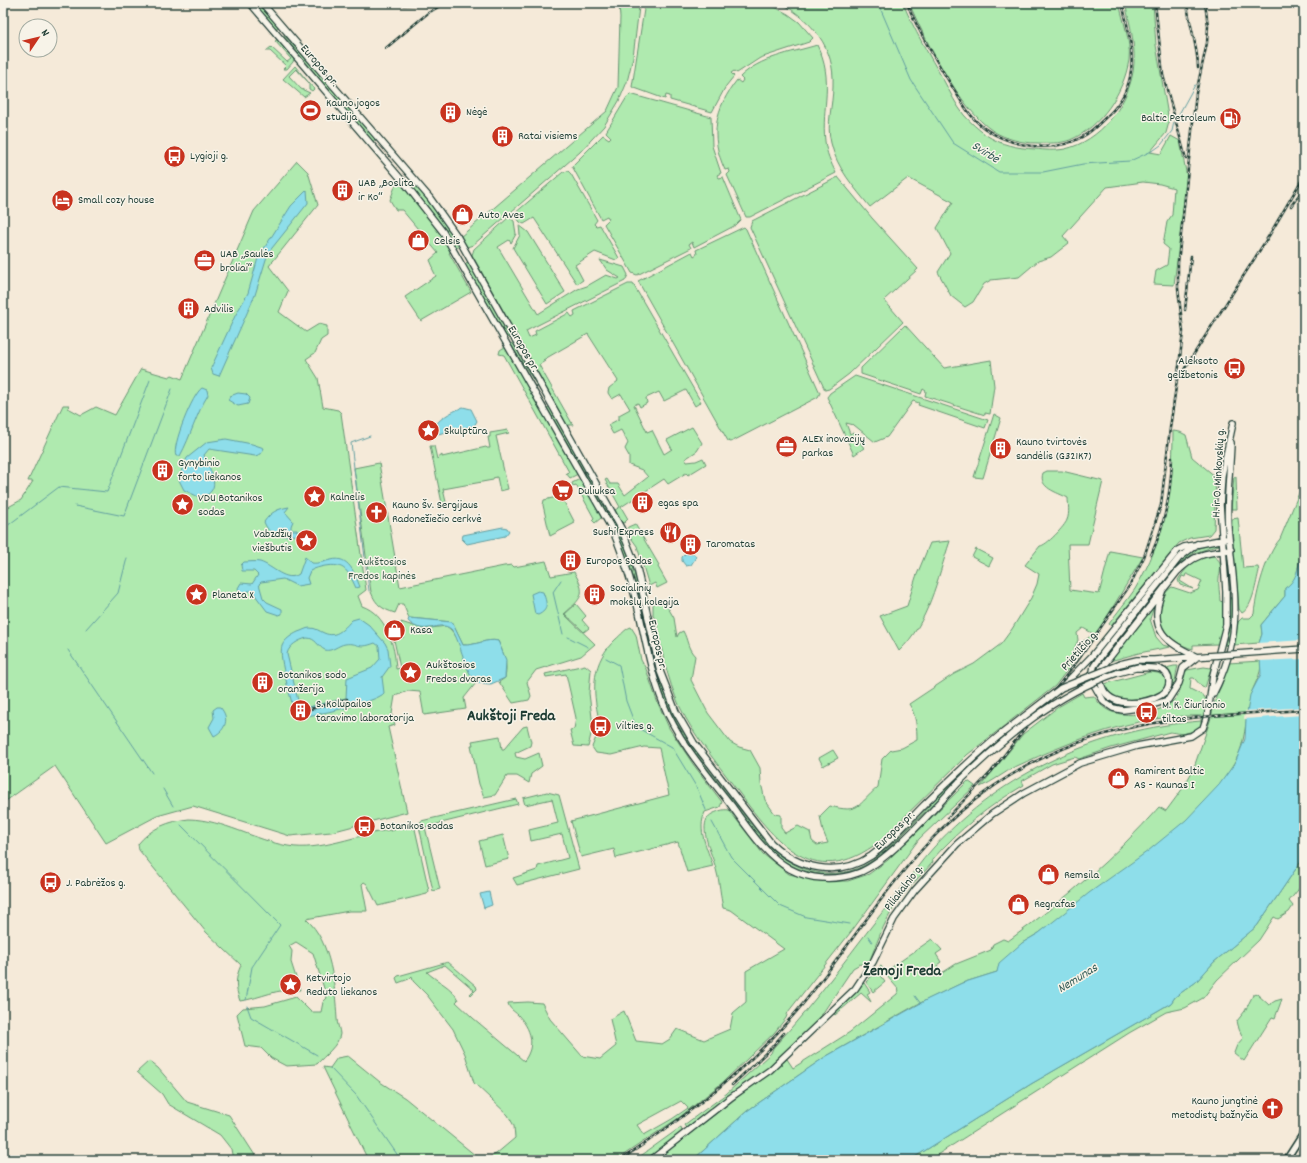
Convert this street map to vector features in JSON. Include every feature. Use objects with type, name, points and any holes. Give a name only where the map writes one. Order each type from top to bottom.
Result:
[{"type":"main road","name":"Europos pr.","points":[[250,3],[407,186],[433,219],[460,260],[603,512],[620,547],[639,613],[650,665],[669,717],[697,761],[772,855],[790,869],[809,876],[829,878],[858,873],[883,858],[960,781],[993,751],[1048,708],[1085,686],[1137,668]]},
{"type":"main road","name":"Europos pr.","points":[[262,3],[415,180],[446,220],[468,255],[606,498],[631,551],[642,587],[660,671],[676,712],[694,743],[764,834],[782,852],[799,862],[814,868],[837,868],[862,861],[881,848],[966,763],[1061,688],[1120,664],[1137,660],[1154,660]]},
{"type":"main road","points":[[276,34],[280,31],[288,34]]},
{"type":"main road","points":[[374,147],[381,141]]},
{"type":"main road","points":[[407,186],[415,180]]},
{"type":"main road","points":[[460,260],[468,255]]},
{"type":"main road","points":[[507,343],[515,338]]},
{"type":"main road","points":[[536,394],[543,396],[547,394]]},
{"type":"main road","name":"H. ir O. Minkovskių g.","points":[[1233,423],[1227,501],[1236,605],[1235,627],[1221,678],[1212,696],[1213,675],[1223,642],[1227,612],[1220,505],[1222,475],[1233,423]]},
{"type":"main road","name":"Prietilčio g.","points":[[1061,688],[1092,656],[1115,629],[1173,555],[1184,546],[1230,539]]},
{"type":"main road","points":[[1197,544],[1179,558],[1103,653],[1094,666],[1092,677],[1093,683],[1100,698],[1113,708],[1132,709],[1164,702],[1175,692],[1183,668],[1197,656]]},
{"type":"main road","points":[[1137,668],[1152,668],[1164,671],[1168,676],[1170,684],[1165,692],[1154,698],[1132,702],[1118,701],[1108,695],[1101,683],[1100,672],[1102,667],[1164,588],[1186,563],[1194,557],[1208,552],[1231,550]]},
{"type":"main road","points":[[1164,588],[1157,605],[1159,627],[1169,642],[1197,656]]},
{"type":"main road","points":[[1137,668],[1154,660],[1304,650]]},
{"type":"main road","name":"Piliakalnio g.","points":[[651,1160],[730,1098],[770,1070],[855,989],[873,962],[894,919],[915,890],[947,854],[977,826],[1024,793],[1080,763],[1137,746],[1197,734],[1202,730],[1205,724],[1212,696]]},
{"type":"main road","points":[[1286,1160],[1304,1132]]},
{"type":"green space","points":[[253,3],[256,3],[278,25],[278,28],[275,28]]},
{"type":"green space","points":[[637,3],[639,7],[633,57],[627,82],[619,101],[604,126],[580,152],[473,245],[467,247],[460,237],[607,111],[618,87],[619,5]]},
{"type":"green space","points":[[645,3],[767,3],[788,14],[799,22],[813,38],[809,42],[760,58],[737,73],[734,71],[731,73],[734,76],[726,86],[712,112],[670,100],[670,96],[666,95],[665,99],[632,87]]},
{"type":"green space","points":[[781,3],[903,3],[927,52],[953,98],[961,111],[977,128],[986,135],[1003,144],[1022,148],[1053,150],[1065,149],[1078,145],[1090,138],[1110,120],[1118,109],[1130,85],[1134,63],[1132,37],[1125,3],[1153,3],[1156,45],[1169,122],[1166,133],[1150,152],[1161,154],[1171,136],[1180,141],[1187,177],[1174,285],[1154,284],[1156,271],[1167,265],[1169,249],[1163,244],[1167,222],[1172,215],[1174,188],[1160,184],[1143,182],[1107,187],[1063,236],[1069,243],[1051,257],[1038,261],[1019,277],[991,280],[984,284],[973,302],[965,307],[951,296],[938,272],[950,253],[937,228],[953,202],[908,178],[870,207],[852,185],[837,161],[831,143],[829,129],[833,93],[833,72],[826,47],[812,27]]},
{"type":"green space","points":[[909,3],[1119,3],[1129,46],[1129,60],[1122,84],[1109,107],[1092,127],[1070,140],[1054,143],[1037,143],[1014,140],[998,134],[981,121],[956,91],[924,36]]},
{"type":"green space","points":[[283,35],[342,99],[375,138],[374,141],[372,141]]},
{"type":"green space","points":[[278,39],[294,58],[293,62],[287,69],[283,69],[286,66],[270,51],[266,51],[271,47],[287,62],[291,59],[275,41]]},
{"type":"green space","points":[[817,45],[825,70],[826,93],[824,128],[826,145],[829,157],[836,173],[750,217],[746,217],[727,175],[730,172],[729,169],[725,170],[720,158],[716,134],[719,112],[737,80],[741,83],[743,80],[740,77],[748,70],[776,56]]},
{"type":"green space","points":[[295,66],[314,89],[312,91],[309,89],[309,83],[296,69],[289,76],[301,89],[310,93],[304,97],[283,79]]},
{"type":"green space","points":[[630,94],[711,117],[712,146],[721,173],[717,175],[719,178],[723,177],[741,220],[736,225],[694,247],[692,242],[689,244],[691,248],[637,275],[632,273],[604,224],[609,219],[607,216],[601,219],[572,166],[603,135],[609,139],[611,137],[606,132]]},
{"type":"green space","name":"VDU Botanikos sodas","points":[[297,161],[308,172],[318,205],[269,266],[288,291],[279,312],[306,332],[319,324],[327,326],[327,336],[321,340],[315,353],[306,359],[318,378],[323,407],[338,410],[341,413],[366,590],[358,596],[362,606],[377,616],[388,632],[394,650],[396,669],[400,668],[394,640],[404,637],[401,622],[423,629],[446,626],[456,637],[471,676],[476,683],[464,698],[466,709],[424,715],[420,692],[408,691],[395,696],[392,714],[395,725],[388,727],[407,812],[331,832],[290,836],[193,806],[157,816],[106,843],[55,766],[3,803],[3,510],[21,500],[33,481],[28,481],[63,405],[69,405],[68,408],[81,415],[96,407],[115,415],[141,369],[169,377],[172,375],[182,379],[254,211]]},
{"type":"green space","points":[[568,171],[597,220],[594,224],[596,226],[600,225],[619,258],[616,260],[595,252],[575,265],[583,280],[577,284],[534,218],[524,224],[520,222],[514,214],[563,172]]},
{"type":"green space","points":[[838,177],[872,218],[918,269],[884,300],[903,322],[849,374],[829,389],[825,390],[750,227],[752,221]]},
{"type":"green space","points":[[399,183],[403,185],[430,218],[452,251],[449,253],[471,292],[421,321],[405,297],[436,276],[430,260],[438,253],[402,210],[396,210],[390,200],[396,184]]},
{"type":"green space","points":[[413,185],[416,185],[445,223],[460,246],[456,248],[428,207],[413,189]]},
{"type":"green space","points":[[509,217],[514,221],[516,234],[511,243],[509,240],[498,247],[538,314],[578,289],[587,286],[606,275],[618,279],[620,278],[607,270],[600,260],[624,267],[628,275],[625,281],[526,331],[529,338],[536,335],[535,331],[569,313],[572,317],[575,315],[574,311],[628,284],[633,284],[701,402],[695,406],[686,390],[664,401],[659,392],[646,398],[647,403],[640,407],[638,403],[634,405],[647,432],[652,430],[664,454],[672,449],[667,440],[692,427],[702,443],[697,451],[685,459],[687,462],[696,461],[703,458],[706,464],[688,475],[686,473],[668,484],[664,479],[621,507],[628,519],[624,523],[621,522],[615,510],[620,507],[605,480],[607,479],[610,484],[618,484],[625,495],[648,477],[642,470],[629,465],[629,456],[625,449],[628,443],[621,430],[613,434],[608,425],[619,419],[619,415],[630,409],[621,394],[612,399],[608,393],[609,388],[618,381],[588,334],[543,360],[545,361],[539,365],[573,425],[567,425],[472,255],[474,249]]},
{"type":"green space","points":[[519,225],[528,232],[565,292],[547,304],[513,248],[520,235]]},
{"type":"green space","points":[[744,227],[820,393],[818,397],[731,442],[728,441],[638,281],[692,252],[694,256],[697,254],[696,250]]},
{"type":"green space","points":[[467,262],[470,262],[511,338],[510,339],[506,335],[465,265]]},
{"type":"green space","points":[[905,325],[944,368],[991,360],[994,386],[990,414],[985,413],[985,415],[925,396],[926,391],[923,389],[921,394],[861,374],[861,368]]},
{"type":"green space","points":[[512,343],[515,343],[541,392],[511,345]]},
{"type":"green space","points":[[507,348],[578,474],[570,478],[566,473],[569,472],[504,355],[499,354],[500,350]]},
{"type":"green space","points":[[855,376],[988,420],[985,428],[918,405],[919,403],[913,401],[887,437],[875,442],[854,425],[846,423],[850,434],[853,432],[864,448],[854,455],[827,397],[830,393]]},
{"type":"green space","points":[[551,406],[620,531],[641,594],[639,595],[622,546],[611,522],[547,408]]},
{"type":"green space","points":[[994,414],[1001,418],[983,478],[974,477]]},
{"type":"green space","points":[[508,430],[509,433],[496,436],[508,489],[500,491],[497,477],[493,478],[493,480],[443,489],[446,502],[442,503],[430,446],[434,446],[437,459],[442,455],[442,457],[486,447],[490,448],[488,437],[490,437],[490,433]]},
{"type":"green space","points":[[1173,431],[1186,435],[1192,457],[1216,477],[1214,529],[1209,535],[1190,538],[1179,543],[1111,626],[1109,624],[1135,589],[1146,570],[1161,532],[1169,494],[1173,453]]},
{"type":"green space","name":"Aukštosios Fredos kapinės","points":[[379,463],[400,587],[504,566],[512,565],[514,567],[546,561],[551,576],[574,572],[578,579],[581,595],[575,604],[564,614],[595,644],[581,656],[536,670],[527,682],[531,696],[529,700],[513,703],[499,682],[505,678],[506,664],[498,641],[490,640],[463,645],[452,622],[409,618],[403,604],[399,604],[395,613],[380,606],[371,592],[354,468]]},
{"type":"green space","points":[[1047,471],[1062,471],[1103,481],[1088,544],[1068,544],[1070,590],[1099,594],[1110,551],[1143,557],[1096,635],[1080,656],[1078,654],[1080,644],[1092,633],[1083,628],[1077,633],[1078,640],[1073,652],[1078,656],[1055,686],[967,755],[880,841],[855,856],[833,862],[813,860],[794,852],[777,838],[761,821],[704,746],[685,717],[675,696],[668,675],[662,653],[656,619],[653,616],[653,604],[659,599],[664,601],[674,618],[677,637],[679,633],[683,631],[690,650],[695,656],[691,680],[708,713],[730,742],[739,747],[750,750],[760,768],[761,783],[765,800],[775,814],[781,815],[781,828],[785,833],[798,826],[810,832],[812,841],[817,845],[828,843],[823,831],[820,816],[830,806],[847,809],[853,808],[861,803],[878,787],[882,759],[891,750],[902,748],[917,740],[916,721],[909,704],[954,674],[974,664],[1001,644],[1031,598],[1037,584],[1039,574],[1025,565],[1040,546],[1051,539],[1066,523],[1069,509],[1068,498],[1050,489],[1043,482],[1043,473]]},
{"type":"green space","points":[[1234,477],[1236,477],[1237,509],[1231,509]]},
{"type":"green space","points":[[578,480],[582,481],[602,515],[601,518],[595,523],[592,520],[594,518],[576,485],[573,486],[572,483]]},
{"type":"green space","points":[[1304,481],[1304,542],[1296,576],[1292,584],[1285,588],[1285,596],[1261,625],[1262,634],[1259,643],[1234,645],[1238,622],[1242,618],[1250,618],[1254,614],[1259,585],[1266,564],[1280,539]]},
{"type":"green space","points":[[561,496],[575,523],[550,536],[543,505],[544,500]]},
{"type":"green space","points":[[1238,518],[1243,568],[1258,567],[1259,571],[1249,605],[1242,613],[1239,609],[1232,529],[1232,519]]},
{"type":"green space","points":[[635,524],[659,565],[658,567],[667,583],[657,588],[655,583],[649,586],[637,546],[626,531],[628,527]]},
{"type":"green space","points":[[950,541],[925,614],[909,640],[899,651],[880,616],[907,606],[916,577],[930,543]]},
{"type":"green space","points":[[1213,544],[1219,545],[1194,553],[1179,564],[1099,665],[1181,559],[1199,548]]},
{"type":"green space","points":[[976,549],[993,558],[989,566],[972,557]]},
{"type":"green space","points":[[1211,555],[1218,559],[1220,565],[1219,587],[1220,601],[1223,602],[1223,608],[1219,646],[1217,644],[1193,645],[1193,649],[1177,642],[1165,631],[1159,616],[1160,607],[1163,598],[1172,587],[1190,593],[1198,590],[1202,581],[1187,574],[1185,577],[1182,576],[1180,581],[1193,589],[1180,585],[1178,580],[1184,571],[1192,564]]},
{"type":"green space","points":[[1230,597],[1233,608],[1233,621],[1227,645],[1225,646],[1228,630]]},
{"type":"green space","points":[[1155,603],[1150,619],[1156,637],[1163,645],[1170,647],[1139,653],[1110,661]]},
{"type":"green space","points":[[576,604],[586,616],[582,620],[589,628],[584,632],[565,614]]},
{"type":"green space","points":[[647,626],[655,667],[645,627]]},
{"type":"green space","points":[[631,627],[636,635],[641,660],[669,728],[693,764],[722,802],[720,807],[705,812],[702,826],[702,832],[713,866],[687,872],[678,842],[616,858],[614,849],[581,857],[571,821],[669,795],[659,748],[644,747],[611,755],[596,753],[592,747],[599,730],[603,730],[603,720],[599,720],[595,698],[598,667],[608,648],[616,639]]},
{"type":"green space","points":[[1261,661],[1259,676],[1251,693],[1241,747],[1235,762],[1213,793],[1168,836],[1039,933],[1022,943],[997,972],[962,983],[916,1005],[825,1057],[747,1111],[693,1160],[656,1160],[787,1059],[793,1068],[850,1032],[897,994],[899,990],[879,967],[881,966],[885,972],[932,939],[942,950],[936,954],[941,962],[937,965],[942,973],[956,964],[991,950],[993,944],[1003,939],[1008,941],[1068,895],[1124,844],[1159,807],[1166,811],[1183,788],[1193,770],[1228,663]]},
{"type":"green space","points":[[585,665],[591,670],[589,693],[593,726],[588,747],[574,746],[570,730],[574,729],[576,718],[566,674],[546,677],[545,674]]},
{"type":"green space","points":[[1178,666],[1171,692],[1164,699],[1150,704],[1123,706],[1110,703],[1106,700],[1097,686],[1099,686],[1106,698],[1117,704],[1142,704],[1159,698],[1171,689],[1172,678],[1166,668]]},
{"type":"green space","points":[[1204,667],[1211,668],[1205,688],[1202,687],[1194,678],[1191,678],[1190,689],[1204,696],[1206,700],[1206,714],[1201,727],[1197,730],[1183,734],[1170,732],[1111,748],[1079,759],[1075,757],[1052,764],[1022,781],[1024,785],[999,801],[953,838],[903,894],[887,920],[868,965],[860,964],[853,968],[814,1026],[770,1068],[686,1128],[684,1125],[726,1094],[771,1053],[773,1048],[821,992],[919,865],[934,847],[961,820],[990,797],[1022,776],[1055,759],[1090,745],[1126,734],[1163,726],[1201,721],[1201,716],[1153,719],[1106,730],[1083,738],[1012,768],[980,787],[1023,734],[1058,707],[1082,693],[1084,697],[1094,696],[1106,709],[1122,714],[1143,714],[1162,708],[1170,704],[1178,695],[1183,676],[1187,670]]},
{"type":"green space","points":[[655,668],[677,723],[702,761],[765,842],[787,861],[800,867],[814,872],[842,873],[856,869],[870,862],[893,843],[944,789],[954,782],[888,850],[872,863],[855,871],[842,874],[829,875],[803,870],[790,865],[768,848],[700,761],[676,724],[659,684]]},
{"type":"green space","points":[[1150,672],[1158,673],[1165,677],[1166,682],[1164,689],[1147,697],[1133,699],[1119,698],[1111,694],[1104,684]]},
{"type":"green space","points":[[527,726],[531,742],[530,746],[515,753],[516,757],[525,759],[539,753],[542,766],[531,774],[529,783],[517,776],[507,776],[495,795],[484,797],[479,784],[471,745],[473,745],[472,741],[500,736],[502,749],[504,749],[523,727]]},
{"type":"green space","points":[[833,750],[838,758],[823,766],[819,758]]},
{"type":"green space","points":[[968,781],[975,786],[919,839],[854,928],[788,1012],[786,1018],[774,1033],[723,1082],[680,1117],[616,1160],[485,1160],[496,1154],[515,1138],[514,1126],[508,1115],[474,1083],[465,1054],[453,1029],[427,995],[413,981],[412,976],[409,979],[398,983],[396,978],[398,976],[448,962],[476,986],[477,989],[471,995],[470,994],[474,990],[445,965],[427,972],[452,991],[458,1000],[456,1002],[524,1061],[528,1055],[531,1043],[529,1031],[508,1003],[542,1003],[550,1019],[582,1056],[600,1059],[616,1046],[610,1019],[624,1011],[636,1041],[662,1044],[670,1039],[677,1029],[704,1040],[730,1029],[733,1013],[746,1002],[746,971],[784,949],[731,910],[723,908],[717,874],[706,839],[705,823],[708,817],[719,811],[729,810],[763,854],[789,874],[820,881],[848,881],[869,874],[888,860]],"holes":[[[681,1101],[688,1108],[644,1135],[637,1125]]]},
{"type":"green space","points":[[547,792],[559,795],[579,869],[517,885],[513,878],[537,870],[538,866],[568,858],[562,834],[531,841],[529,830],[558,823],[552,799],[525,805],[523,798]]},
{"type":"green space","points":[[516,799],[518,804],[425,827],[440,889],[433,891],[419,826],[421,821]]},
{"type":"green space","points":[[189,819],[202,820],[227,826],[275,843],[300,847],[326,845],[378,832],[391,831],[409,825],[415,829],[429,891],[427,894],[378,906],[367,884],[364,882],[362,884],[367,911],[349,911],[306,919],[322,940],[327,952],[333,979],[337,1021],[340,1034],[334,1046],[317,1064],[286,1066],[271,1058],[261,1048],[245,1046],[237,1014],[243,1008],[265,1006],[296,997],[311,1012],[321,1012],[323,1002],[327,998],[313,953],[296,942],[289,946],[292,951],[291,962],[300,990],[284,990],[240,1001],[236,983],[241,965],[206,932],[139,850],[138,844],[143,838],[161,826]]},
{"type":"green space","points":[[503,835],[509,859],[485,865],[479,841]]},
{"type":"green space","points":[[1304,857],[1304,887],[1302,885],[1289,901],[1293,906],[1289,912],[1278,919],[1274,917],[1259,940],[1217,980],[1203,998],[1185,1008],[1166,1012],[1129,1033],[929,1160],[910,1160],[1031,1084],[1171,1003],[1175,997],[1196,982],[1214,962],[1257,926]]},
{"type":"green space","points":[[875,969],[885,982],[873,992],[866,982],[872,976]]},
{"type":"green space","points":[[864,983],[870,992],[867,994],[871,1002],[861,993],[835,1015],[834,1014]]},
{"type":"green space","points":[[1257,994],[1269,1005],[1282,999],[1275,1018],[1272,1017],[1244,1061],[1234,1053],[1237,1045],[1243,1038],[1237,1021],[1245,1011],[1253,995]]},
{"type":"green space","points":[[348,1056],[380,1082],[405,1098],[481,1160],[368,1160],[323,1067],[330,1068],[337,1058]]},
{"type":"green space","points":[[149,1061],[158,1068],[187,1102],[229,1115],[258,1160],[233,1160],[231,1149],[220,1135],[168,1104],[162,1094],[137,1072]]},
{"type":"green space","points":[[681,1127],[682,1130],[680,1135],[647,1160],[635,1160]]},
{"type":"water","points":[[307,190],[308,203],[268,253],[255,295],[219,376],[213,374],[211,368],[235,316],[248,293],[258,258],[291,206]]},
{"type":"water","points":[[202,388],[207,390],[208,395],[180,456],[176,456],[175,451],[177,442],[188,409],[193,399]]},
{"type":"water","points":[[238,393],[246,394],[250,398],[248,404],[238,406],[228,400],[230,396]]},
{"type":"water","points":[[463,407],[471,409],[477,421],[474,426],[433,435],[435,425],[439,421],[448,414]]},
{"type":"water","points":[[226,439],[264,448],[261,454],[255,456],[209,449],[204,455],[212,473],[214,485],[212,490],[201,498],[184,490],[179,480],[187,458],[207,442]]},
{"type":"water","points":[[289,507],[285,512],[293,521],[291,530],[297,530],[298,535],[282,536],[274,534],[264,522],[275,512]]},
{"type":"water","points":[[503,527],[507,528],[509,531],[505,536],[467,544],[462,539],[463,535]]},
{"type":"water","name":"Nemunas","points":[[1304,542],[1304,857],[1257,926],[1214,962],[1196,982],[1175,997],[1171,1003],[1031,1084],[910,1160],[693,1160],[747,1111],[825,1057],[928,999],[962,983],[997,972],[999,963],[1022,943],[1039,933],[1089,893],[1148,851],[1186,820],[1219,785],[1235,763],[1245,739],[1246,719],[1250,695],[1261,674],[1259,643],[1262,634],[1261,625],[1285,596],[1285,588],[1294,579]]},
{"type":"water","points":[[686,553],[694,554],[696,557],[691,565],[686,566],[682,561],[682,557]]},
{"type":"water","points":[[305,557],[312,563],[337,559],[342,560],[347,563],[353,571],[360,587],[356,588],[351,577],[345,570],[341,567],[332,565],[319,567],[310,571],[307,578],[309,584],[297,586],[283,579],[261,582],[259,584],[263,598],[267,602],[282,609],[282,614],[279,615],[267,611],[252,591],[248,591],[247,594],[240,594],[238,588],[241,583],[252,584],[258,575],[254,571],[242,571],[241,565],[244,562],[260,562],[284,575],[294,576],[299,574]]},
{"type":"water","points":[[538,591],[543,592],[546,606],[544,611],[538,615],[535,614],[531,594]]},
{"type":"water","points":[[359,618],[369,625],[385,643],[388,649],[390,666],[382,677],[384,693],[370,701],[357,705],[329,712],[297,717],[295,715],[282,660],[281,652],[283,644],[293,634],[308,628],[314,628],[329,634],[337,633],[352,620]],"holes":[[[310,638],[325,650],[333,649],[345,644],[365,646],[375,643],[379,646],[380,659],[372,668],[347,678],[346,698],[300,709],[287,654],[295,643]]]},
{"type":"water","points":[[409,618],[452,622],[463,645],[490,640],[498,641],[506,660],[505,678],[491,684],[476,683],[468,670],[457,638],[451,629],[446,626],[420,628],[414,626],[408,621]]},
{"type":"water","points":[[220,707],[223,711],[226,719],[224,727],[214,736],[209,727],[214,718],[213,710]]},
{"type":"water","points":[[489,892],[492,905],[484,908],[480,894]]},
{"type":"pier","points":[[1304,640],[1304,659],[1259,661],[1257,643]]},
{"type":"pier","points":[[1304,707],[1304,715],[1244,719],[1245,711]]},
{"type":"waterway","name":"Svirbė","points":[[878,3],[911,80],[953,143],[999,172],[1043,172],[1083,164],[1130,161],[1154,150],[1161,145],[1172,131],[1174,122]]},
{"type":"waterway","name":"Svirbė","points":[[1179,114],[1195,85]]},
{"type":"waterway","points":[[3,529],[59,487],[107,492],[150,380]]},
{"type":"waterway","points":[[75,506],[124,516],[172,389]]},
{"type":"waterway","points":[[369,591],[351,443],[370,436]]},
{"type":"waterway","points":[[86,629],[118,593],[127,558]]},
{"type":"waterway","points":[[561,580],[553,592],[563,634]]},
{"type":"waterway","points":[[568,637],[588,647]]},
{"type":"waterway","points":[[68,650],[152,773]]},
{"type":"waterway","points":[[606,658],[619,665],[626,701],[636,727],[672,747],[697,788],[706,810]]},
{"type":"waterway","points":[[163,789],[173,806]]},
{"type":"waterway","points":[[712,822],[731,857],[780,906],[806,917],[850,924]]},
{"type":"waterway","points":[[181,825],[280,925],[252,967],[246,1000]]},
{"type":"waterway","points":[[868,936],[872,942]]},
{"type":"waterway","points":[[915,996],[921,1004]]},
{"type":"waterway","points":[[247,1006],[251,1017],[317,1055]]},
{"type":"waterway","points":[[330,1068],[356,1095],[401,1160]]},
{"type":"railway","points":[[386,3],[405,5],[428,3]]},
{"type":"railway","points":[[386,48],[428,13],[445,3]]},
{"type":"railway","points":[[907,3],[934,57],[970,115],[979,124],[995,135],[1019,144],[1045,147],[1071,142],[1085,135],[1109,114],[1124,94],[1129,83],[1132,58],[1130,40],[1122,3]]},
{"type":"railway","points":[[1155,3],[1163,75],[1186,159]]},
{"type":"railway","points":[[1187,3],[1197,52],[1198,68]]},
{"type":"railway","points":[[948,817],[991,772],[1079,659],[1130,585],[1144,557],[1161,505],[1183,332],[1178,288],[1178,263],[1196,93],[1207,43],[1208,26],[1205,3]]},
{"type":"railway","points":[[1180,376],[1270,234],[1304,176]]},
{"type":"railway","points":[[1291,206],[1304,188]]},
{"type":"railway","points":[[1185,310],[1191,256]]},
{"type":"railway","points":[[1151,555],[1164,520],[1170,483],[1172,458]]},
{"type":"railway","points":[[303,711],[347,699]]},
{"type":"railway","points":[[620,1160],[691,1110],[757,1054],[797,1011],[814,990],[909,864],[959,813],[995,785],[1034,762],[1075,744],[1131,728],[1188,718],[1304,710]]},
{"type":"railway","points":[[732,1085],[770,1049],[784,1033]]},
{"type":"place","name":"Kauno jogos studija","points":[[310,110]]},
{"type":"place","name":"Nėgė","points":[[451,112]]},
{"type":"place","name":"Baltic Petroleum","points":[[1231,118]]},
{"type":"place","name":"Ratai visiems","points":[[502,136]]},
{"type":"place","name":"Lygioji g.","points":[[175,156]]},
{"type":"place","name":"UAB „Boslita ir Ko“","points":[[343,190]]},
{"type":"place","name":"Small cozy house","points":[[63,200]]},
{"type":"place","name":"Auto Aves","points":[[462,215]]},
{"type":"place","name":"Celsis","points":[[418,241]]},
{"type":"place","name":"UAB „Saulės broliai“","points":[[205,261]]},
{"type":"place","name":"Advilis","points":[[188,309]]},
{"type":"place","name":"Aleksoto gelžbetonis","points":[[1234,368]]},
{"type":"place","name":"Skulptūra","points":[[428,431]]},
{"type":"place","name":"ALEX inovacijų parkas","points":[[787,446]]},
{"type":"place","name":"Kauno tvirtovės sandėlis (G321K7)","points":[[1001,449]]},
{"type":"place","name":"Gynybinio forto liekanos","points":[[162,470]]},
{"type":"place","name":"Duliuksa","points":[[562,491]]},
{"type":"place","name":"Kalnelis","points":[[314,497]]},
{"type":"place","name":"egas spa","points":[[643,503]]},
{"type":"place","name":"VDU Botanikos sodas","points":[[183,505]]},
{"type":"place","name":"Kauno Šv. Sergijaus Radonežiečio cerkvė","points":[[376,512]]},
{"type":"place","name":"Sushi Express","points":[[670,532]]},
{"type":"place","name":"Vabzdžių viešbutis","points":[[307,541]]},
{"type":"place","name":"Taromatas","points":[[691,544]]},
{"type":"place","name":"Europos Sodas","points":[[571,561]]},
{"type":"place","name":"Planeta X","points":[[196,595]]},
{"type":"place","name":"Socialinių mokslų kolegija","points":[[595,595]]},
{"type":"place","name":"Kasa","points":[[395,630]]},
{"type":"place","name":"Aukštosios Fredos dvaras","points":[[411,672]]},
{"type":"place","name":"Botanikos sodo oranžerija","points":[[263,682]]},
{"type":"place","name":"S. Kolupailos taravimo laboratorija","points":[[301,711]]},
{"type":"place","name":"M. K. Čiurlionio tiltas","points":[[1147,712]]},
{"type":"place","name":"Vilties g.","points":[[600,726]]},
{"type":"place","name":"Ramirent Baltic AS - Kaunas I","points":[[1118,778]]},
{"type":"place","name":"Botanikos sodas","points":[[365,826]]},
{"type":"place","name":"Remsila","points":[[1048,875]]},
{"type":"place","name":"J. Pabrėžos g.","points":[[50,883]]},
{"type":"place","name":"Regrafas","points":[[1018,904]]},
{"type":"place","name":"Ketvirtojo Reduto liekanos","points":[[290,985]]},
{"type":"place","name":"Kauno jungtinė metodistų bažnyčia","points":[[1273,1108]]},
{"type":"district","name":"Aukštoji Freda","points":[[511,716]]},
{"type":"district","name":"Žemoji Freda","points":[[902,971]]}]
